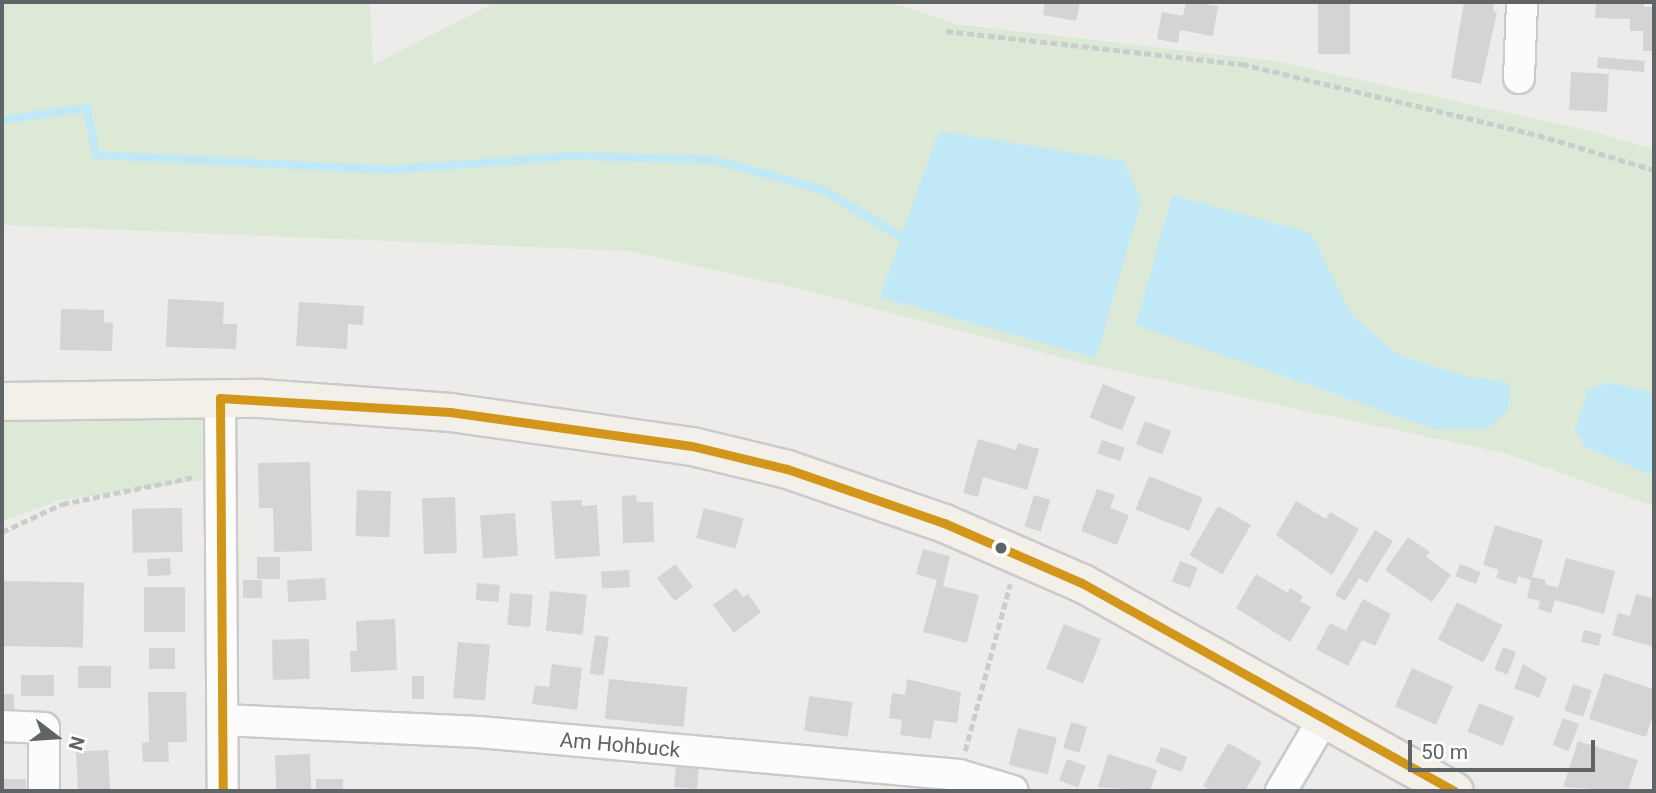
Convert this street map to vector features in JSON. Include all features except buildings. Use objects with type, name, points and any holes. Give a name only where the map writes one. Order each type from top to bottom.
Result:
[{"type":"main road","points":[[2,401],[220,398],[450,412],[692,446],[787,469],[944,523],[1082,583],[1454,791]]},
{"type":"street","points":[[1519,78],[1522,2]]},
{"type":"street","points":[[220,398],[223,791]]},
{"type":"street","points":[[1281,791],[1324,718]]},
{"type":"street","name":"Am Hohbuck","points":[[223,720],[479,732],[959,775],[1013,791]]},
{"type":"street","points":[[2,726],[44,728],[44,791]]},
{"type":"path","points":[[946,31],[1242,64],[1538,135],[1654,170]]},
{"type":"path","points":[[2,531],[62,505],[219,472]]},
{"type":"path","points":[[959,775],[1018,556]]},
{"type":"green space","points":[[2,2],[370,2],[373,65],[496,2],[890,2],[956,24],[1275,61],[1590,131],[1654,149],[1654,393],[1608,382],[1587,448],[1654,476],[1654,506],[1504,453],[1091,365],[796,288],[628,251],[2,225]],"holes":[[[1172,195],[1311,233],[1352,316],[1399,355],[1465,376],[1509,383],[1435,429],[1137,325]]]},
{"type":"green space","points":[[2,385],[203,385],[202,480],[61,500],[2,521]]},
{"type":"water","points":[[939,131],[1124,161],[1141,201],[1096,358],[880,297]]},
{"type":"water","points":[[1172,195],[1311,233],[1352,316],[1399,355],[1465,376],[1510,383],[1508,410],[1487,429],[1435,429],[1136,325]]},
{"type":"water","points":[[1608,382],[1654,393],[1654,476],[1587,448],[1575,431],[1588,390]]},
{"type":"waterway","points":[[2,120],[87,108],[96,155],[388,170],[573,156],[714,160],[823,190],[900,236]]},
{"type":"transit line","points":[[220,398],[450,412],[692,446],[787,469],[944,523],[1082,583],[1454,791]]},
{"type":"transit line","points":[[220,398],[223,791]]}]
